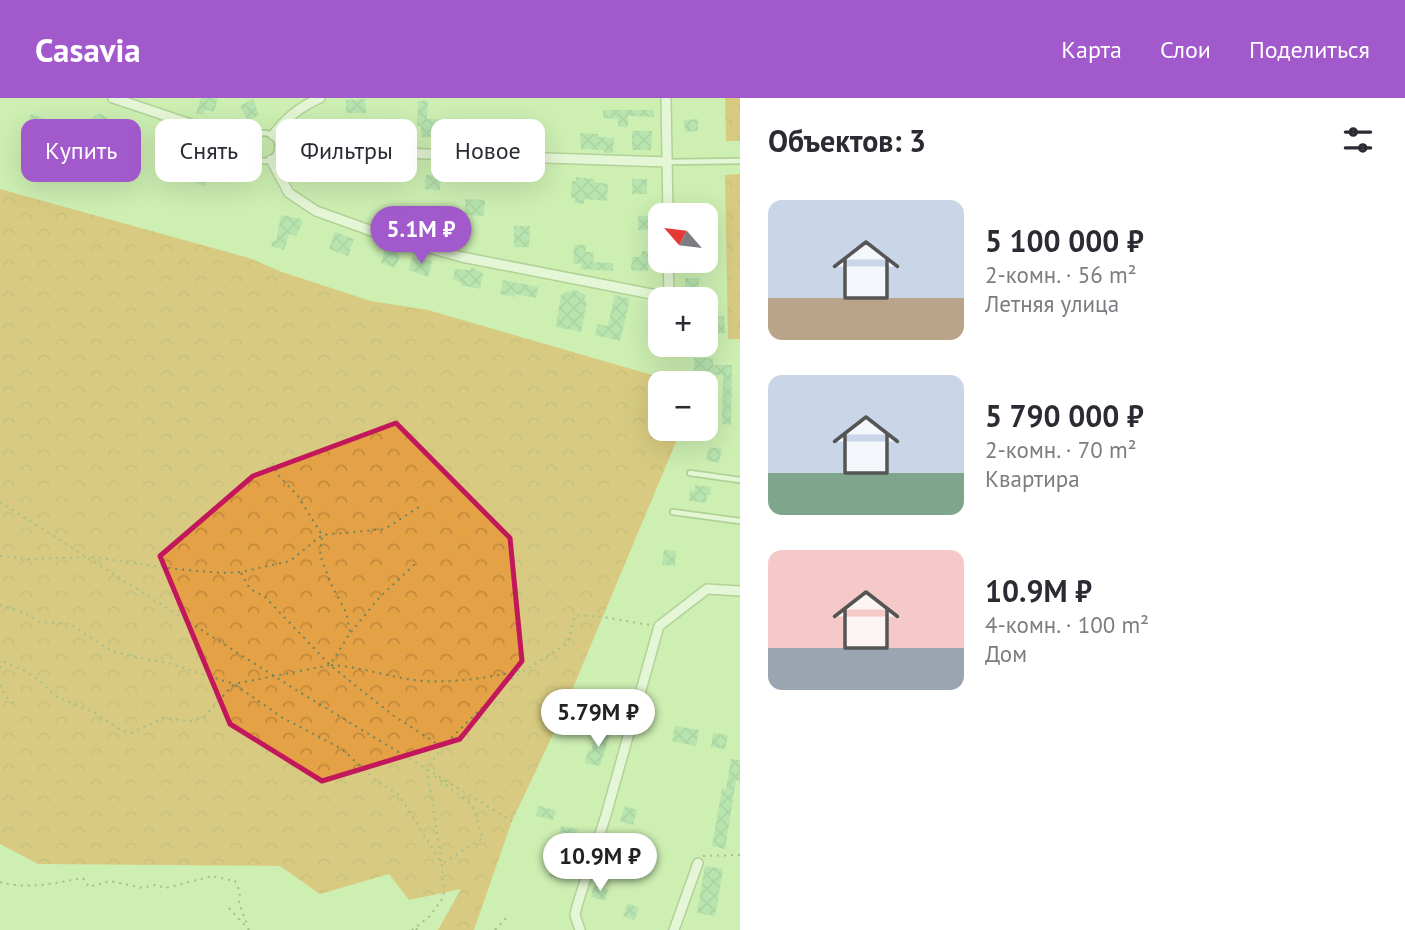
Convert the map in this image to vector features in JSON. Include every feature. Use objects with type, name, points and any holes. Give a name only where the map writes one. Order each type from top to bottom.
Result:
[{"type":"street","points":[[113,98],[176,119]]},
{"type":"street","points":[[272,135],[304,105],[320,98]]},
{"type":"street","points":[[666,98],[668,203]]},
{"type":"street","points":[[417,154],[668,162]]},
{"type":"street","points":[[271,160],[289,193],[316,211],[386,236],[462,257],[662,296],[668,296],[668,273]]},
{"type":"street","points":[[580,930],[575,915],[577,906],[613,791],[659,626],[707,589],[740,591]]},
{"type":"street","points":[[674,930],[698,863]]},
{"type":"lane","points":[[262,133],[272,135],[276,140]]},
{"type":"lane","points":[[262,161],[271,160],[276,153]]},
{"type":"lane","points":[[668,162],[740,161]]},
{"type":"lane","points":[[690,473],[740,480]]},
{"type":"lane","points":[[673,512],[740,521]]},
{"type":"path","points":[[271,457],[278,474],[298,496],[322,535],[320,555],[346,612],[350,633]]},
{"type":"path","points":[[0,502],[512,821]]},
{"type":"path","points":[[0,556],[27,559],[89,557],[175,569],[241,572],[290,561],[322,535],[384,529],[422,505]]},
{"type":"path","points":[[330,665],[350,633],[378,598],[415,564]]},
{"type":"path","points":[[241,572],[250,589],[264,596],[330,665],[394,716],[442,747]]},
{"type":"path","points":[[0,605],[23,612],[40,622],[70,624],[113,652],[171,664],[234,684],[284,718],[342,749],[376,781],[399,795],[442,864]]},
{"type":"path","points":[[416,930],[436,909],[444,892],[427,769],[442,747],[510,680],[568,643],[575,615],[592,615],[619,622],[659,626]]},
{"type":"path","points":[[0,668],[4,662],[23,670],[40,681],[55,696],[95,713],[119,729],[131,733],[163,718],[191,721],[205,716],[234,684],[330,665],[358,667],[423,681],[474,680],[526,670]]},
{"type":"path","points":[[0,685],[5,696],[17,706]]},
{"type":"path","points":[[427,769],[472,805],[483,838],[442,864]]},
{"type":"path","points":[[698,863],[700,857],[706,854],[740,855]]},
{"type":"path","points":[[0,882],[18,887],[34,887],[83,877],[89,887],[110,881],[144,888],[155,884],[166,888],[212,876],[235,881],[248,928]]},
{"type":"path","points":[[229,908],[248,928]]},
{"type":"path","points":[[495,930],[508,916]]},
{"type":"path","points":[[412,930],[421,924]]},
{"type":"highlighted area","points":[[396,423],[510,538],[522,661],[460,739],[322,781],[230,724],[160,556],[253,476]]},
{"type":"green space","points":[[725,98],[740,98],[740,141],[726,141]]},
{"type":"green space","points":[[740,174],[740,339],[728,339],[725,175]]},
{"type":"green space","points":[[0,189],[249,258],[282,272],[371,301],[428,310],[648,374],[648,441],[676,442],[557,726],[512,821],[474,930],[438,930],[461,889],[409,900],[389,874],[320,894],[280,866],[38,864],[0,844]]},
{"type":"building","points":[[201,98],[218,98],[214,112],[205,109],[203,115],[196,113]]},
{"type":"building","points":[[253,99],[259,115],[247,119],[240,106]]},
{"type":"building","points":[[365,99],[366,113],[346,113],[346,100]]},
{"type":"building","points":[[418,101],[428,101],[427,119],[431,119],[431,137],[421,137],[421,126],[417,126]]},
{"type":"building","points":[[603,110],[654,110],[654,117],[628,116],[628,127],[618,127],[618,119],[603,118]]},
{"type":"building","points":[[31,114],[47,119],[29,119]]},
{"type":"building","points":[[101,114],[107,119],[92,119]]},
{"type":"building","points":[[698,119],[698,131],[685,132],[684,120]]},
{"type":"building","points":[[632,131],[652,131],[651,150],[632,150]]},
{"type":"building","points":[[580,133],[614,138],[613,153],[581,149]]},
{"type":"building","points":[[426,175],[431,175],[431,182],[441,182],[440,190],[425,189]]},
{"type":"building","points":[[576,177],[608,184],[607,201],[584,199],[584,204],[574,203],[575,198],[571,198],[572,181],[576,181]]},
{"type":"building","points":[[632,179],[647,179],[647,194],[632,194]]},
{"type":"building","points":[[465,199],[485,200],[484,216],[465,215]]},
{"type":"building","points":[[420,210],[435,215],[430,229],[415,224]]},
{"type":"building","points":[[281,215],[301,219],[303,222],[296,236],[289,234],[284,250],[271,246],[273,240],[276,241]]},
{"type":"building","points":[[638,216],[648,216],[648,230],[638,230]]},
{"type":"building","points":[[514,226],[530,226],[529,247],[514,247]]},
{"type":"building","points":[[335,232],[354,239],[348,256],[329,249]]},
{"type":"building","points":[[574,245],[586,245],[586,252],[594,252],[593,262],[613,263],[613,271],[581,269],[581,264],[573,263]]},
{"type":"building","points":[[385,251],[395,251],[400,256],[395,268],[381,263]]},
{"type":"building","points":[[642,251],[648,251],[648,271],[631,270],[632,257],[641,257]]},
{"type":"building","points":[[412,257],[432,261],[428,277],[409,270]]},
{"type":"building","points":[[471,267],[483,273],[480,289],[461,285],[461,282],[453,280],[455,269],[471,270]]},
{"type":"building","points":[[685,278],[699,278],[699,287],[685,287]]},
{"type":"building","points":[[503,280],[538,287],[536,298],[500,294]]},
{"type":"building","points":[[573,289],[586,295],[581,332],[556,327],[561,295],[566,291],[572,292]]},
{"type":"building","points":[[615,295],[630,299],[620,341],[595,335],[598,324],[608,326]]},
{"type":"building","points":[[724,316],[725,333],[718,334],[718,317]]},
{"type":"building","points":[[694,358],[714,358],[713,365],[732,365],[731,425],[722,424],[723,375],[718,375],[718,371],[694,371]]},
{"type":"building","points":[[709,447],[722,449],[719,463],[706,460]]},
{"type":"building","points":[[695,485],[711,487],[706,503],[689,501],[690,490],[695,491]]},
{"type":"building","points":[[664,550],[676,551],[675,566],[662,565]]},
{"type":"building","points":[[605,693],[622,696],[619,712],[602,709]]},
{"type":"building","points":[[675,726],[699,730],[696,746],[672,741]]},
{"type":"building","points":[[596,731],[610,734],[600,766],[585,763]]},
{"type":"building","points":[[713,733],[728,735],[725,749],[711,747]]},
{"type":"building","points":[[731,759],[740,760],[740,781],[736,780],[725,849],[712,846],[722,789],[726,790]]},
{"type":"building","points":[[538,806],[556,810],[553,820],[536,816]]},
{"type":"building","points":[[625,806],[637,810],[633,825],[620,821]]},
{"type":"building","points":[[561,826],[577,829],[574,845],[558,842]]},
{"type":"building","points":[[603,855],[616,859],[612,873],[599,869]]},
{"type":"building","points":[[554,857],[570,862],[564,880],[549,876]]},
{"type":"building","points":[[705,866],[723,869],[715,916],[697,913]]},
{"type":"building","points":[[594,886],[608,889],[605,900],[591,897]]},
{"type":"building","points":[[628,903],[639,908],[634,920],[623,916]]}]
